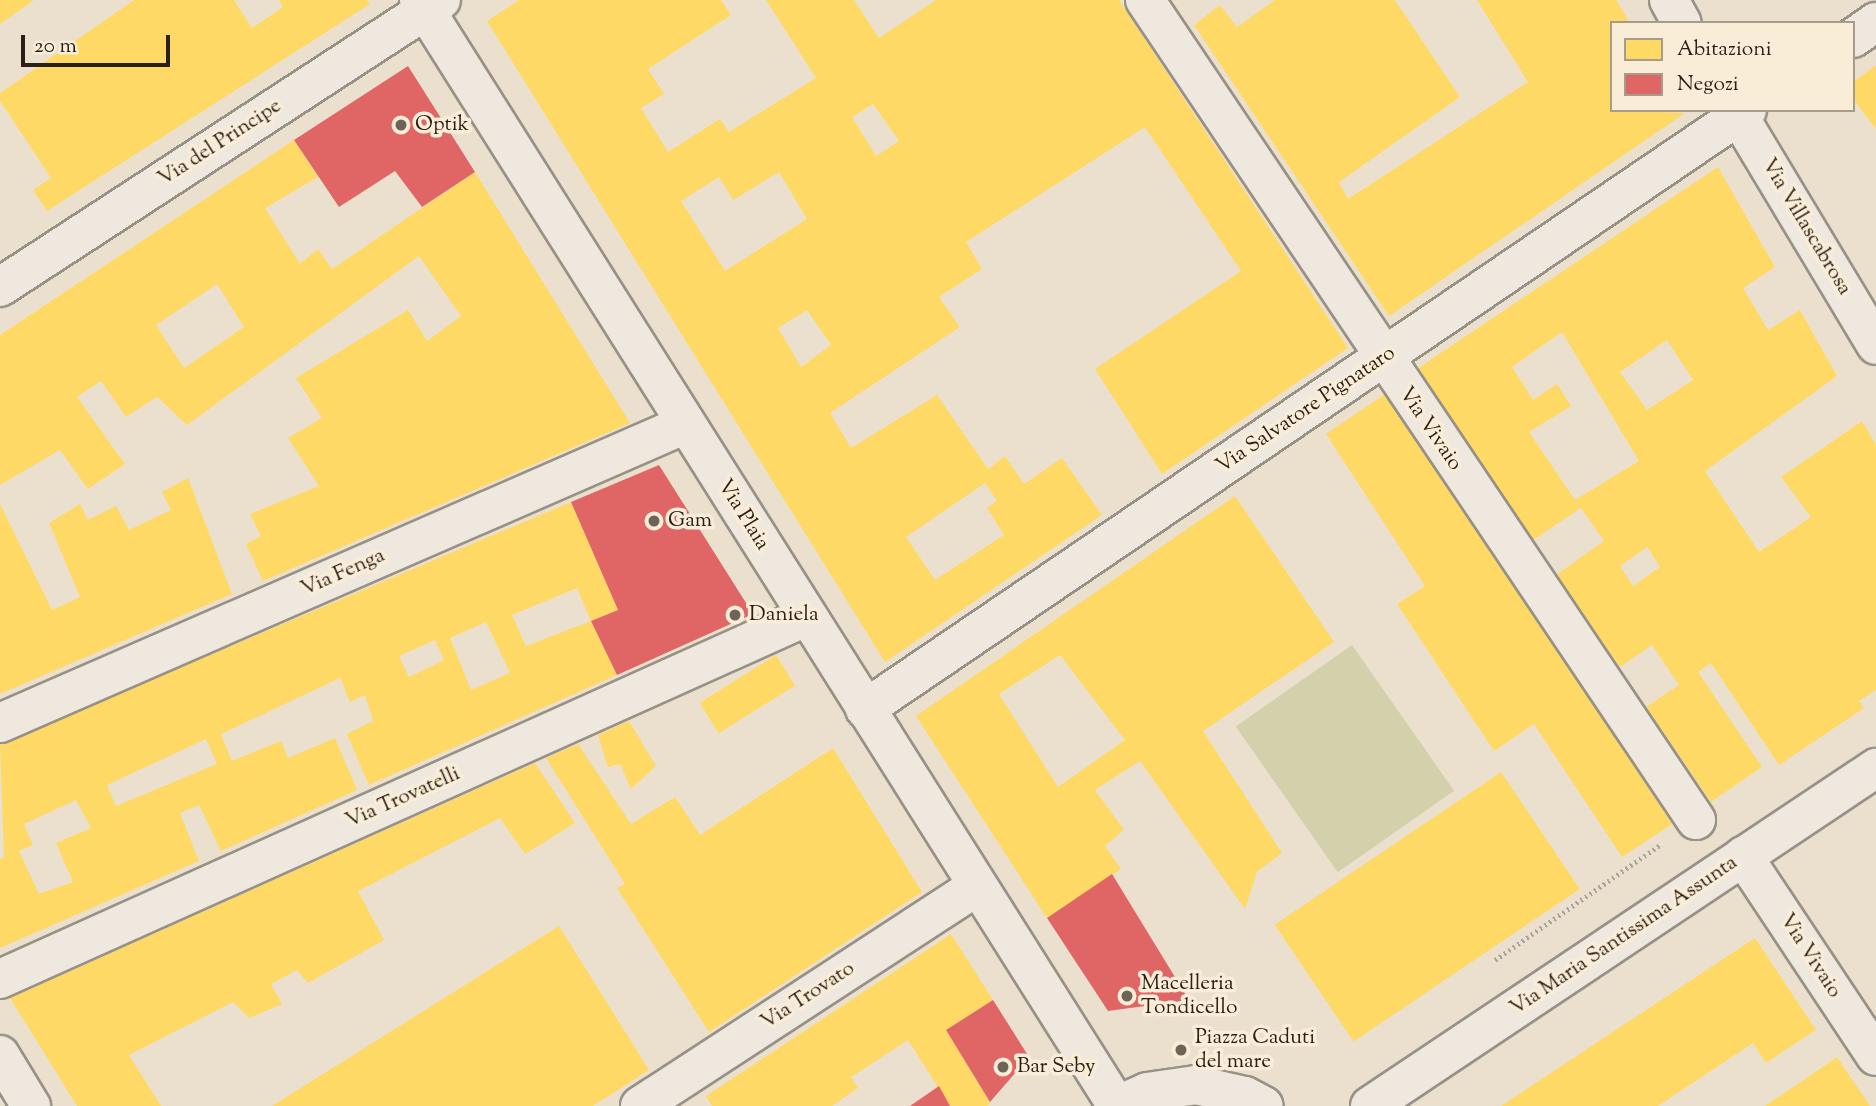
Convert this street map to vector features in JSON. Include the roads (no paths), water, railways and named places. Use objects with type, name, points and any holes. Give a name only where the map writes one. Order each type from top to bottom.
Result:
[{"type":"street","name":"Via Vivaio","points":[[1146,0],[1382,358],[1696,820]]},
{"type":"street","points":[[1668,0],[1681,21]]},
{"type":"street","name":"Via del Principe","points":[[0,287],[429,3]]},
{"type":"street","name":"Via Plaia","points":[[429,3],[806,617],[1117,1106]]},
{"type":"street","points":[[1855,37],[1876,22]]},
{"type":"street","name":"Via Salvatore Pignataro","points":[[865,709],[1740,112]]},
{"type":"street","name":"Via Villascabrosa","points":[[1740,112],[1876,345]]},
{"type":"street","name":"Via Fenga","points":[[0,723],[686,424]]},
{"type":"street","name":"Via Trovatelli","points":[[0,979],[806,617]]},
{"type":"street","name":"Via Maria Santissima Assunta","points":[[1371,1105],[1876,768]]},
{"type":"street","name":"Via Vivaio","points":[[1743,856],[1876,1056]]},
{"type":"street","name":"Via Trovato","points":[[640,1106],[685,1094],[976,887]]},
{"type":"street","points":[[0,1055],[32,1106]]},
{"type":"street","points":[[1117,1106],[1147,1092],[1196,1085],[1237,1093],[1264,1106]]},
{"type":"place","name":"Optik","points":[[401,125]]},
{"type":"place","name":"Gam","points":[[654,521]]},
{"type":"place","name":"Daniela","points":[[735,615]]},
{"type":"place","name":"Macelleria Tondicello","points":[[1127,996]]},
{"type":"place","name":"Piazza Caduti del mare","points":[[1181,1050]]},
{"type":"place","name":"Bar Seby","points":[[1003,1067]]}]
